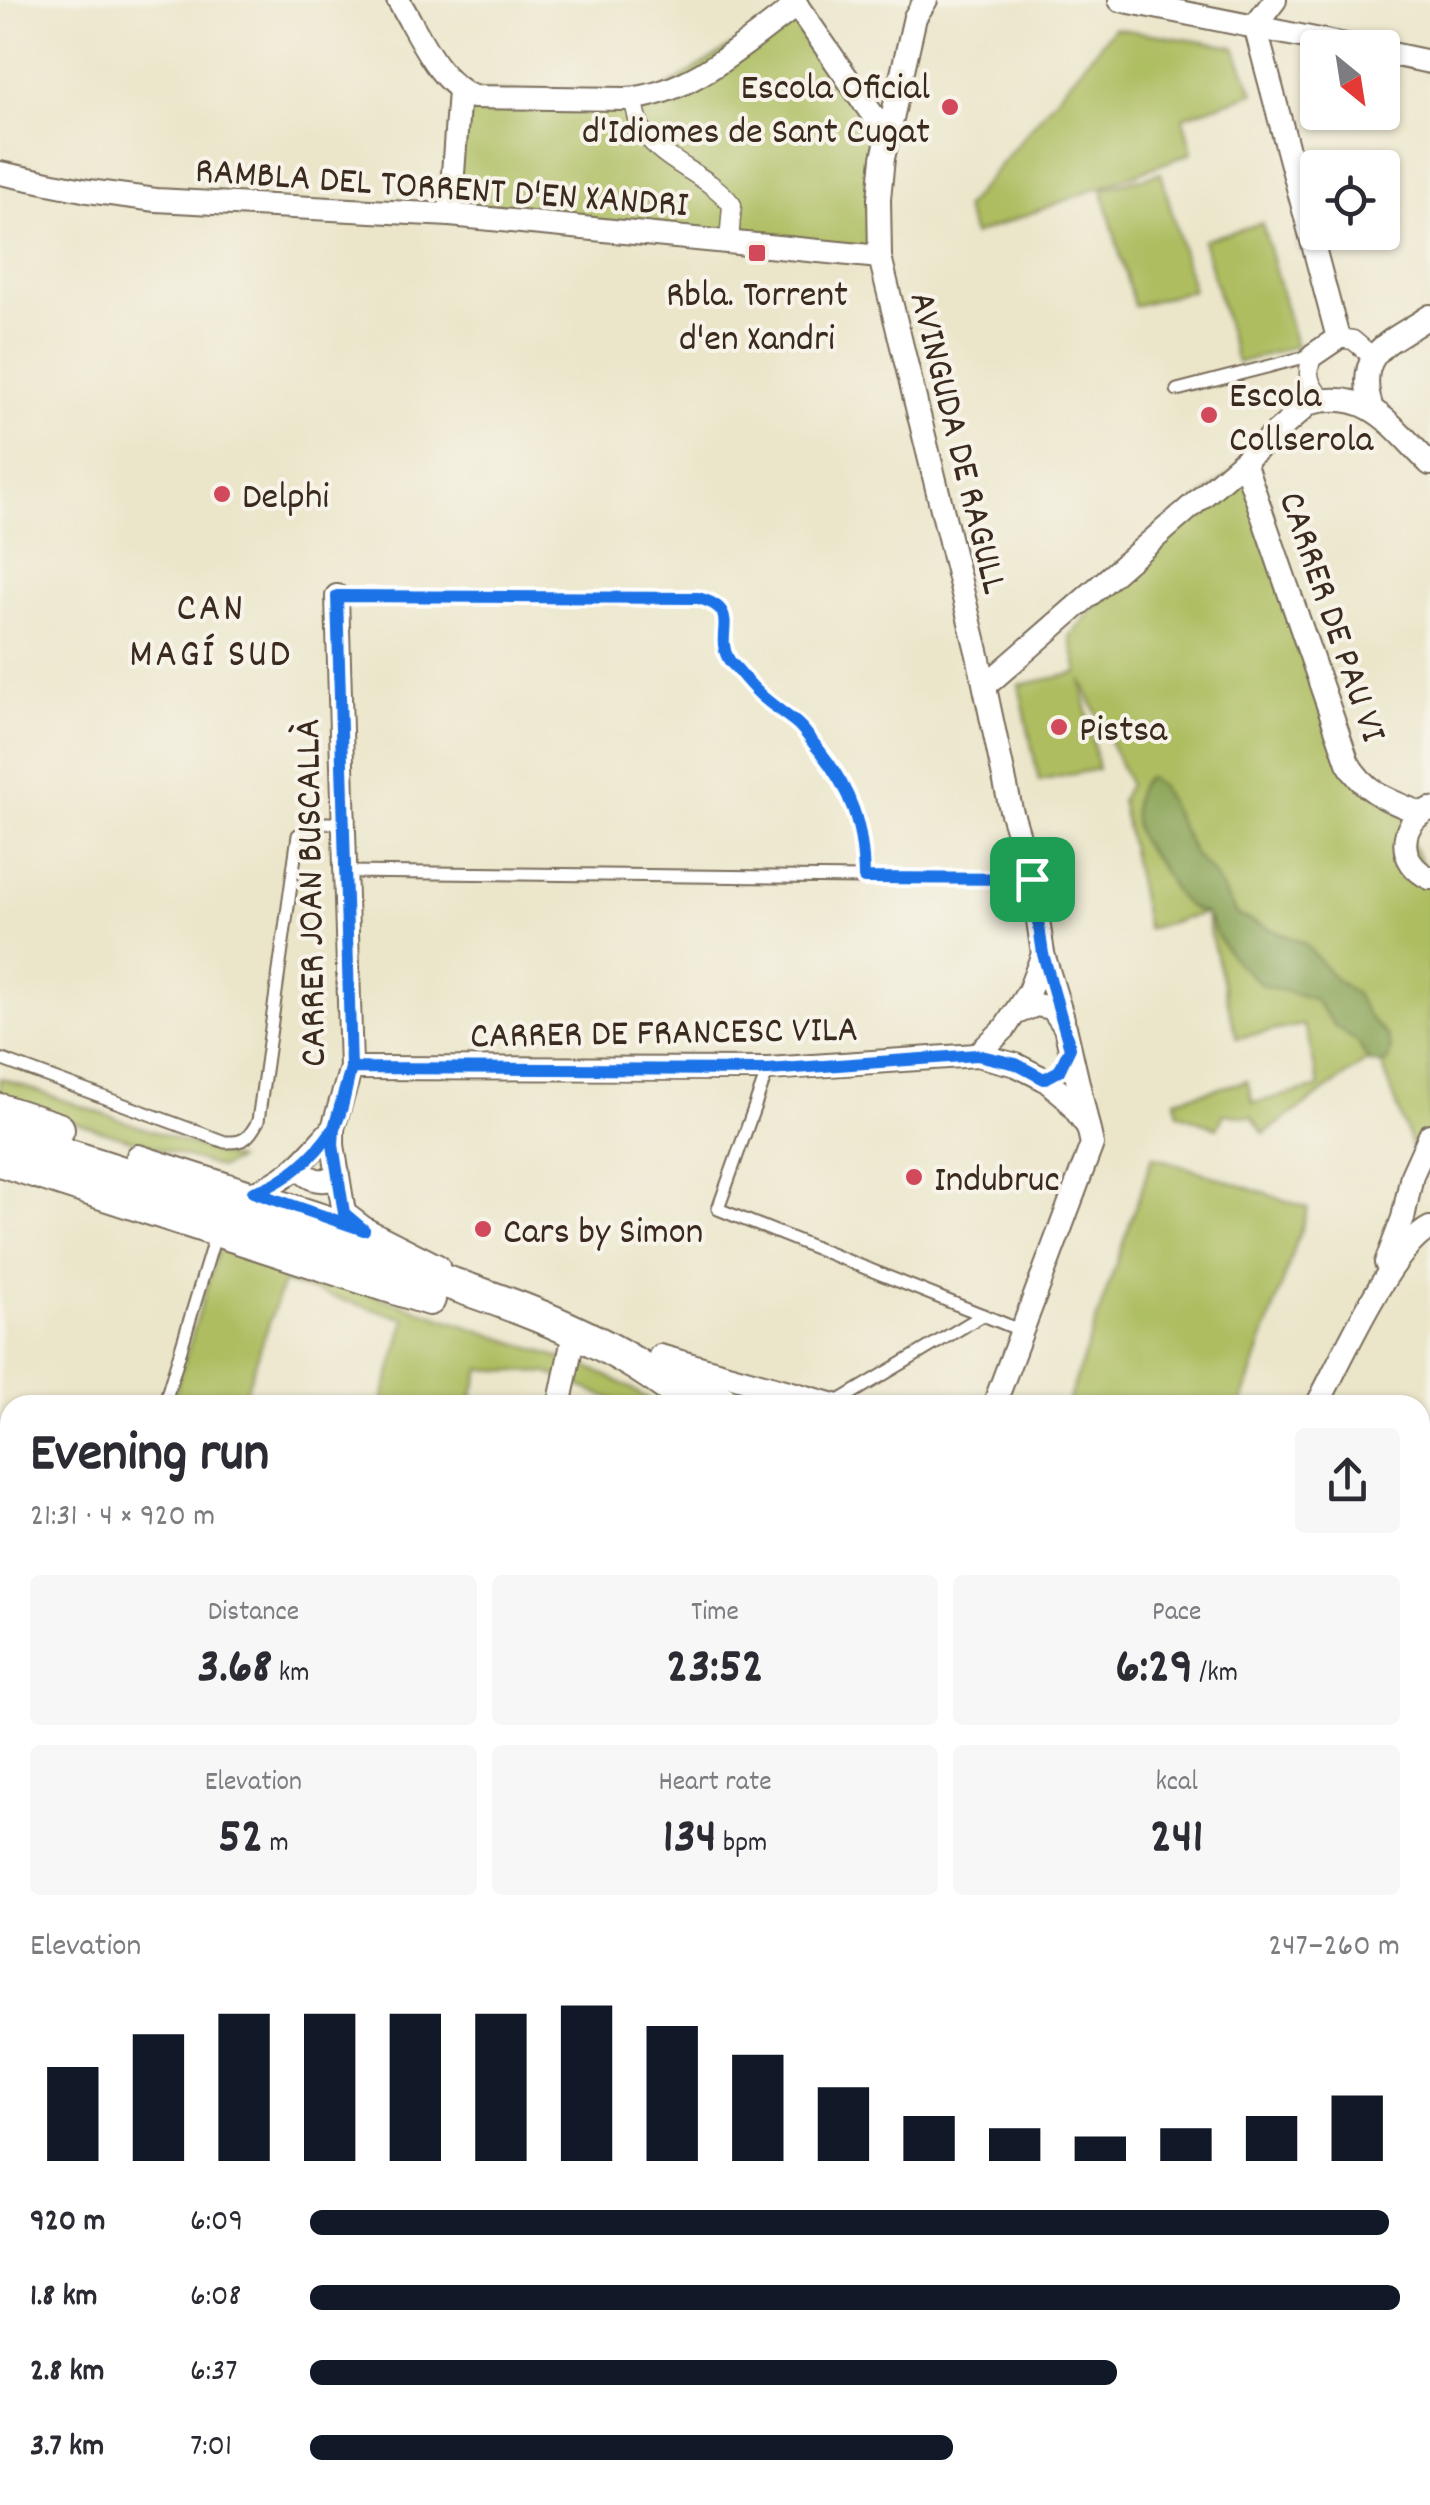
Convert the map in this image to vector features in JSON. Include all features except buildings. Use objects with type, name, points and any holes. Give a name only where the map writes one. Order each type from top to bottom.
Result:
[{"type":"main road","points":[[0,1110],[138,1156]]},
{"type":"main road","points":[[0,1134],[237,1209],[522,1308],[587,1345],[660,1356],[714,1395]]},
{"type":"main road","points":[[0,1160],[587,1345],[641,1365],[679,1395]]},
{"type":"street","points":[[398,0],[444,74],[466,94],[633,99],[671,90],[694,78],[795,3],[888,137]]},
{"type":"street","name":"AVINGUDA DE RAGULL","points":[[926,0],[914,17],[888,137],[878,199],[880,257],[985,686],[1010,810],[1034,889]]},
{"type":"street","points":[[1120,0],[1300,35]]},
{"type":"street","points":[[1255,26],[1276,0]]},
{"type":"street","points":[[1255,26],[1338,338]]},
{"type":"street","points":[[1400,56],[1430,62]]},
{"type":"street","points":[[450,215],[466,94]]},
{"type":"street","points":[[633,99],[642,129],[686,169],[724,194],[732,205],[729,242]]},
{"type":"street","name":"RAMBLA DEL TORRENT D'EN XANDRI","points":[[0,173],[156,200],[450,215],[880,257]]},
{"type":"street","points":[[1371,406],[1365,376],[1373,357],[1430,316]]},
{"type":"street","points":[[1324,399],[1310,382],[1313,355],[1338,338],[1353,340],[1373,357]]},
{"type":"street","points":[[985,686],[1310,403],[1348,399],[1371,406],[1430,464]]},
{"type":"street","name":"CARRER DE PAU VI","points":[[1244,462],[1348,763],[1359,782],[1374,794],[1425,811]]},
{"type":"street","name":"CARRER JOAN BUSCALLÀ","points":[[337,596],[351,1068],[334,1128],[344,1213],[364,1230]]},
{"type":"street","points":[[1425,811],[1409,826],[1404,844],[1412,866],[1430,878]]},
{"type":"street","points":[[998,1395],[1092,1144],[1068,1038],[1043,954],[1034,889]]},
{"type":"street","points":[[977,1055],[1009,1021],[1029,991],[1043,954]]},
{"type":"street","points":[[1009,1021],[1036,1005],[1052,1008],[1068,1038],[1059,1071],[1044,1079]]},
{"type":"street","points":[[1009,1021],[1016,1064],[1065,1096],[1088,1127]]},
{"type":"street","name":"CARRER DE FRANCESC VILA","points":[[351,1068],[768,1070],[977,1055],[1016,1064]]},
{"type":"street","name":"CARRER JOAN BUSCALLÀ","points":[[253,1192],[276,1183],[298,1167],[334,1128]]},
{"type":"street","points":[[1374,1300],[1412,1176],[1424,1160],[1430,1135]]},
{"type":"street","points":[[138,1156],[364,1230],[522,1308]]},
{"type":"street","points":[[298,1167],[307,1178],[320,1182],[338,1178]]},
{"type":"street","points":[[1409,1192],[1413,1204],[1430,1220]]},
{"type":"street","points":[[1323,1395],[1396,1260],[1416,1235],[1430,1228]]},
{"type":"street","points":[[562,1395],[587,1345]]},
{"type":"street","points":[[660,1356],[801,1395]]},
{"type":"lane","points":[[1177,390],[1313,355]]},
{"type":"lane","points":[[337,596],[698,598],[712,602],[722,611],[727,625],[728,658],[757,695],[797,722],[837,773],[863,839],[864,878]]},
{"type":"lane","points":[[0,1058],[225,1142],[250,1137],[258,1121],[298,835],[316,823],[344,823]]},
{"type":"lane","points":[[345,872],[864,878],[1034,889]]},
{"type":"lane","points":[[768,1070],[718,1210],[1022,1330]]},
{"type":"lane","points":[[167,1395],[217,1229]]},
{"type":"lane","points":[[849,1395],[983,1315]]},
{"type":"green space","points":[[797,5],[888,137],[880,257],[450,215],[459,91],[651,97]]},
{"type":"green space","points":[[1114,28],[1234,47],[1254,93],[1183,117],[1192,153],[973,235],[964,208]]},
{"type":"green space","points":[[1161,173],[1193,290],[1134,306],[1102,189]]},
{"type":"green space","points":[[1262,223],[1296,346],[1237,363],[1203,240]]},
{"type":"green space","points":[[1244,462],[1348,763],[1420,813],[1406,832],[1430,879],[1430,1135],[1418,1164],[1378,1053],[1264,1134],[1252,1117],[1224,1114],[1217,1128],[1178,1113],[1175,1099],[1247,1081],[1253,1103],[1319,1087],[1307,1033],[1303,1025],[1237,1038],[1205,913],[1147,929],[1121,800],[1129,784],[1081,679],[1098,769],[1039,781],[1019,685],[1078,673],[1070,636],[1145,547]]},
{"type":"green space","points":[[1147,777],[1161,787],[1196,857],[1213,874],[1237,915],[1304,943],[1335,979],[1356,994],[1367,1015],[1387,1036],[1391,1048],[1383,1065],[1369,1062],[1358,1043],[1335,1026],[1314,999],[1262,985],[1224,947],[1205,913],[1182,900],[1136,830],[1135,797]]},
{"type":"green space","points":[[0,1078],[236,1160],[221,1168],[41,1112],[0,1096]]},
{"type":"green space","points":[[1153,1156],[1308,1208],[1244,1395],[1070,1395]]},
{"type":"green space","points":[[220,1243],[590,1368],[641,1395],[602,1395],[548,1373],[481,1369],[472,1395],[384,1395],[406,1319],[283,1282],[244,1395],[174,1395]]},
{"type":"place","name":"Escola Oficial d'Idiomes de Sant Cugat","points":[[950,107]]},
{"type":"place","name":"Rbla. Torrent d'en Xandri","points":[[757,253]]},
{"type":"place","name":"Escola Collserola","points":[[1209,415]]},
{"type":"place","name":"Delphi","points":[[222,494]]},
{"type":"place","name":"Pistsa","points":[[1059,727]]},
{"type":"place","name":"Indubruc","points":[[914,1177]]},
{"type":"place","name":"Cars by Simon","points":[[483,1229]]},
{"type":"district","name":"CAN MAGÍ SUD","points":[[211,628]]},
{"type":"route","points":[[1032,879],[864,878],[863,839],[837,773],[797,722],[757,695],[728,658],[727,625],[722,611],[712,602],[698,598],[337,596],[351,1068],[334,1128],[298,1167],[276,1183],[253,1192],[364,1230],[344,1213],[333,1145],[351,1068],[768,1070],[977,1055],[1016,1064],[1044,1079],[1059,1071],[1070,1048],[1043,954],[1032,879]]}]
